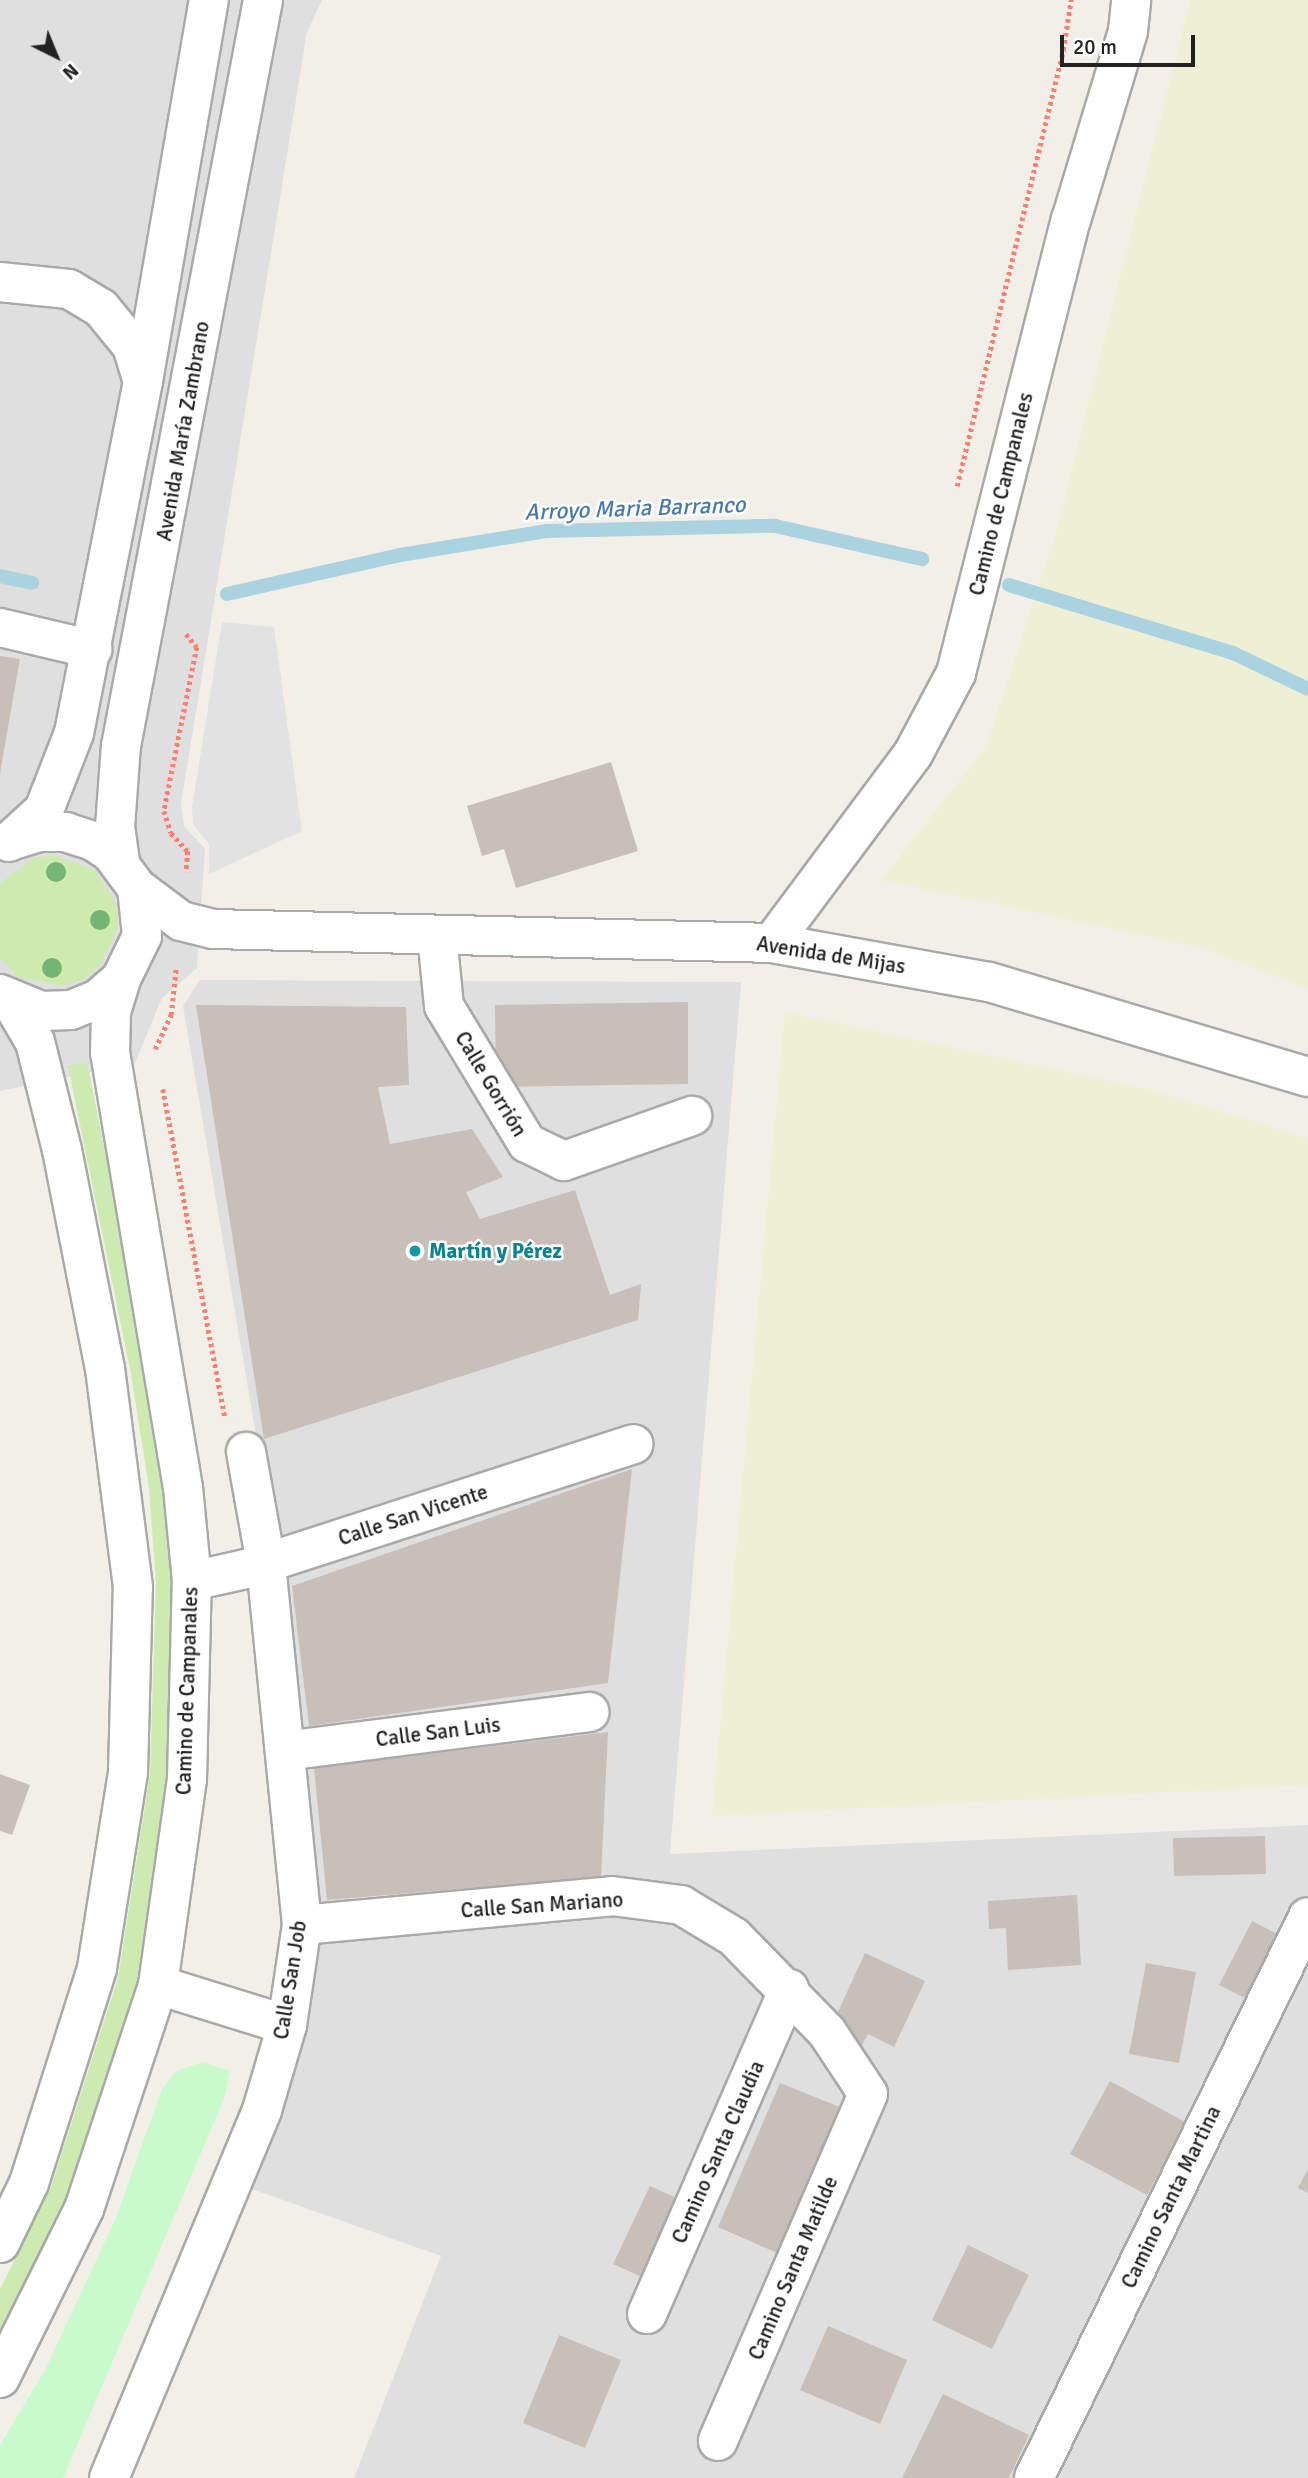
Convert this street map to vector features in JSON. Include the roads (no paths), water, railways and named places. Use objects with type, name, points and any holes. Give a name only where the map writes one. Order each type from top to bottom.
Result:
[{"type":"street","points":[[4,845],[44,810],[61,775],[92,649],[143,380],[209,0]]},
{"type":"street","name":"Avenida María Zambrano","points":[[124,975],[142,936],[115,827],[121,746],[263,0]]},
{"type":"street","name":"Camino de Campanales","points":[[772,943],[913,754],[956,673],[1071,220],[1128,31],[1131,0]]},
{"type":"street","points":[[0,282],[69,289],[101,308],[132,346],[143,380]]},
{"type":"street","points":[[0,628],[92,649]]},
{"type":"street","name":"Avenida de Mijas","points":[[4,845],[38,832],[66,832],[93,841],[181,921],[213,929],[772,943],[989,982],[1308,1077]]},
{"type":"street","name":"Avenida de Mijas","points":[[6,999],[41,1011],[71,1010],[98,999],[124,975],[178,942],[213,929]]},
{"type":"street","name":"Calle Gorrión","points":[[436,935],[444,1006],[527,1143],[564,1161],[692,1116]]},
{"type":"street","name":"Camino de Campanales","points":[[0,2378],[84,2209],[158,1985],[187,1779],[192,1581],[183,1488],[110,1053],[111,1012],[124,975]]},
{"type":"street","points":[[0,2243],[29,2183],[97,1968],[128,1772],[133,1587],[105,1370],[62,1150],[35,1042],[6,999]]},
{"type":"street","name":"Calle San Vicente","points":[[192,1581],[266,1563],[633,1444]]},
{"type":"street","name":"Calle San Job","points":[[109,2478],[262,2110],[287,2025],[302,1925],[266,1563],[246,1452]]},
{"type":"street","name":"Calle San Luis","points":[[285,1751],[590,1712]]},
{"type":"street","name":"Calle San Mariano","points":[[302,1925],[612,1896],[681,1905],[734,1937],[789,1989],[827,2032],[868,2094]]},
{"type":"street","name":"Camino Santa Martina","points":[[1034,2478],[1308,1917]]},
{"type":"street","points":[[158,1985],[287,2025]]},
{"type":"street","name":"Camino Santa Claudia","points":[[647,2314],[789,1989]]},
{"type":"street","name":"Camino Santa Matilde","points":[[718,2441],[868,2094]]},
{"type":"waterway","name":"Arroyo Maria Barranco","points":[[227,594],[400,555],[547,531],[775,526],[922,559]]},
{"type":"waterway","name":"Arroyo Maria Barranco","points":[[0,576],[32,583]]},
{"type":"waterway","name":"Arroyo Maria Barranco","points":[[1009,585],[1233,653],[1308,689]]},
{"type":"place","name":"Martín y Pérez","points":[[415,1251]]}]
